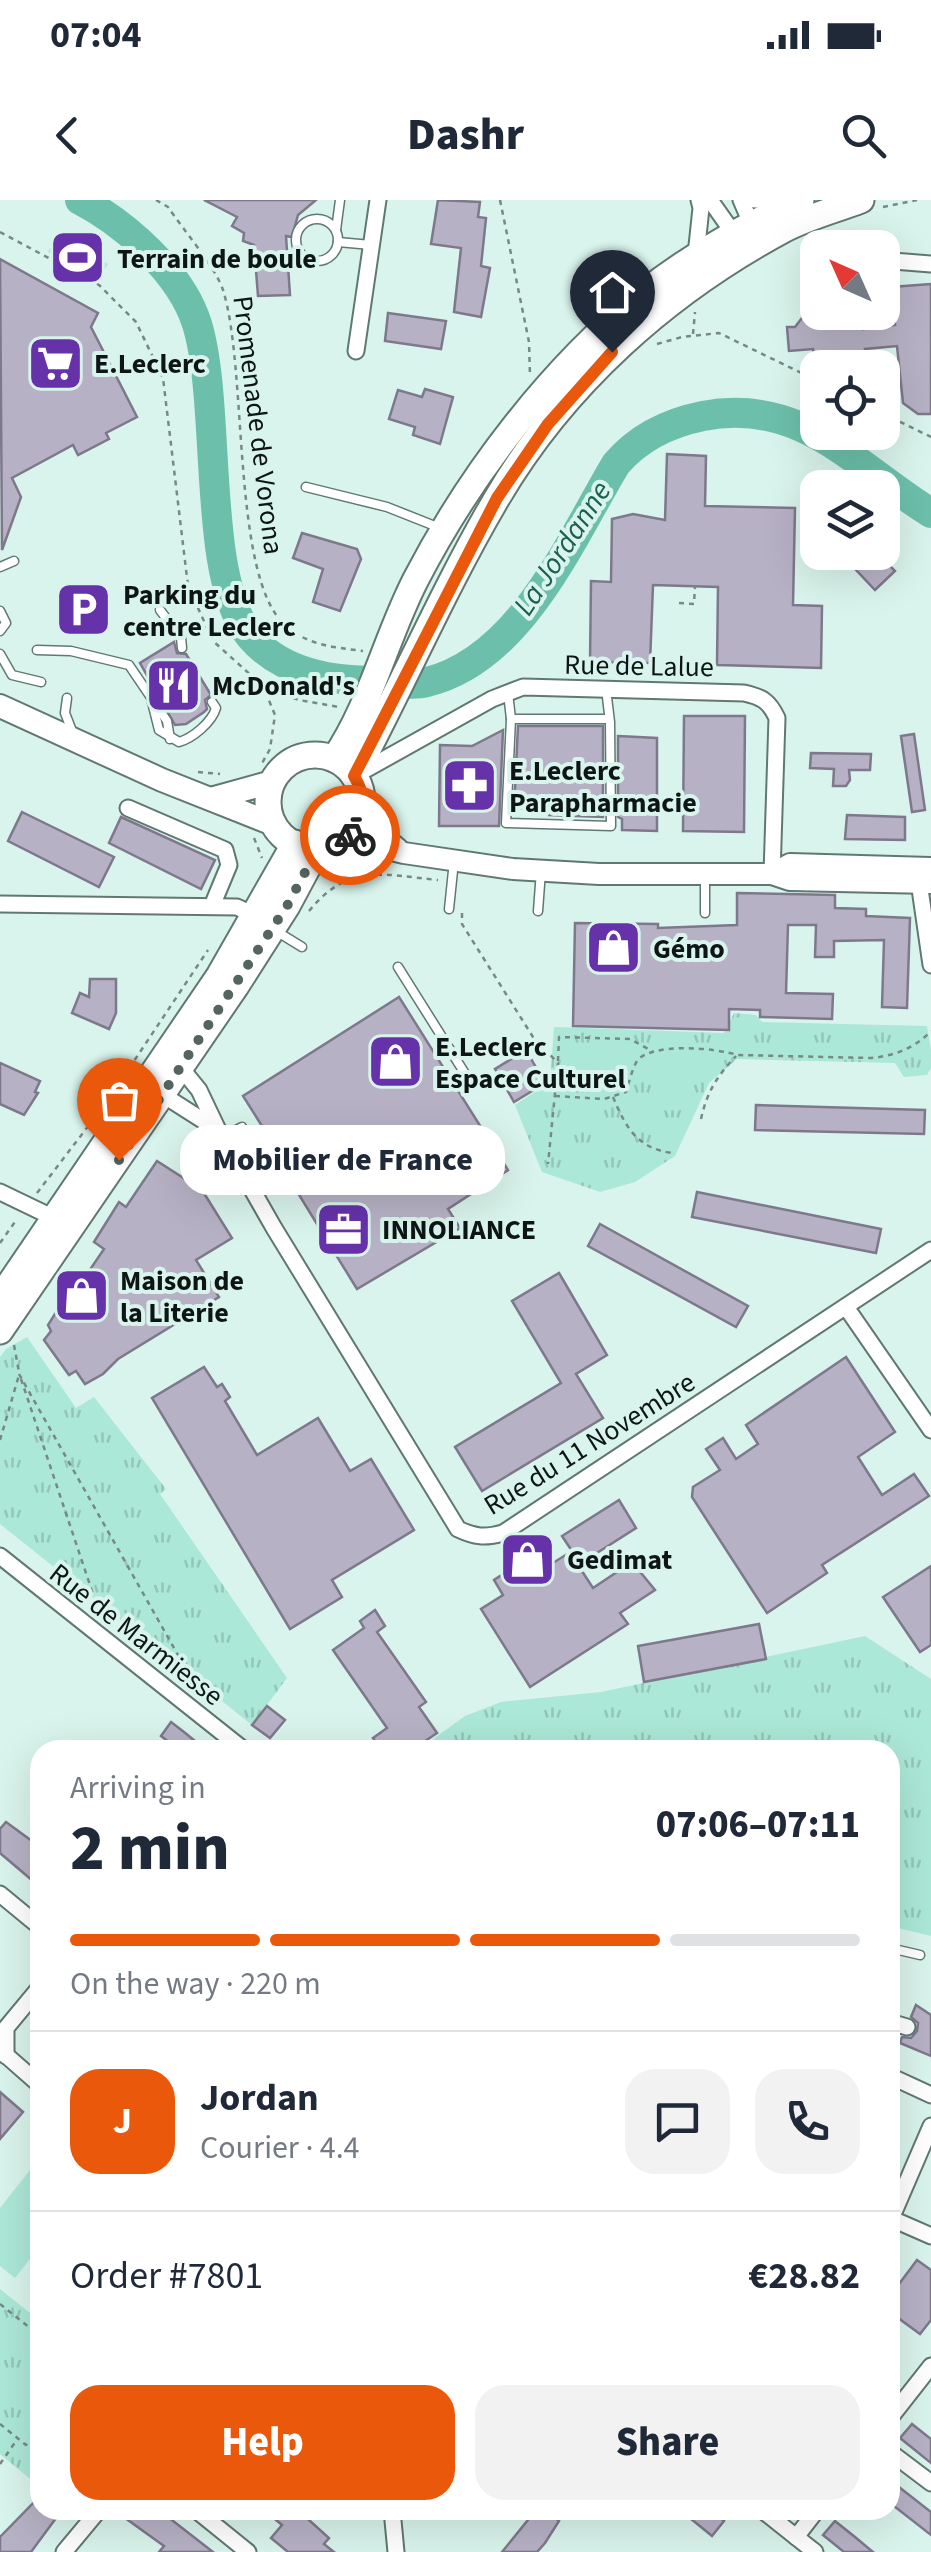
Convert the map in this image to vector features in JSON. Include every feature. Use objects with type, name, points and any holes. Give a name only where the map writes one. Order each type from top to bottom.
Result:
[{"type":"main road","points":[[344,768],[359,711],[444,529],[466,493],[544,393],[644,293],[746,219],[801,200]]},
{"type":"main road","points":[[344,768],[388,711],[497,498],[548,424],[612,352],[728,262],[786,228],[873,203]]},
{"type":"main road","points":[[746,219],[786,228]]},
{"type":"main road","points":[[612,352],[616,340],[746,219]]},
{"type":"main road","points":[[0,706],[162,780],[214,798],[266,834],[278,831],[317,845]]},
{"type":"main road","points":[[0,1296],[272,928],[317,845],[357,829],[363,810],[360,786],[344,768],[316,753],[261,773],[214,798]]},
{"type":"main road","points":[[261,773],[268,804],[266,834]]},
{"type":"main road","points":[[0,1331],[163,1095],[168,1069]]},
{"type":"street","points":[[356,351],[372,284],[371,245],[378,200]]},
{"type":"street","points":[[696,256],[699,200]]},
{"type":"street","points":[[710,200],[746,219],[774,200]]},
{"type":"street","points":[[900,262],[931,264]]},
{"type":"street","name":"Rue de Lalue","points":[[344,768],[411,743],[523,687],[744,693],[762,697],[771,704],[777,718],[772,874]]},
{"type":"street","points":[[128,808],[226,850],[228,866],[212,906]]},
{"type":"street","points":[[363,810],[375,830],[404,854]]},
{"type":"street","points":[[317,845],[359,842],[452,871],[772,874],[790,880],[924,876],[931,965]]},
{"type":"street","points":[[0,904],[237,907],[272,928]]},
{"type":"street","name":"Rue du 11 Novembre","points":[[168,1069],[199,1090],[220,1134],[458,1529],[472,1535],[485,1538],[503,1533],[931,1250]]},
{"type":"street","name":"Rue du 11 Novembre","points":[[163,1095],[220,1134]]},
{"type":"street","points":[[0,1192],[54,1218]]},
{"type":"street","points":[[846,1306],[931,1430]]},
{"type":"street","name":"Rue de Marmiesse","points":[[0,1556],[231,1740]]},
{"type":"street","points":[[0,1894],[30,1919]]},
{"type":"street","points":[[30,1999],[6,2028],[3,2053],[30,2076]]},
{"type":"street","points":[[900,2025],[907,2027]]},
{"type":"street","points":[[900,2081],[931,2095]]},
{"type":"street","points":[[900,2196],[931,2126]]},
{"type":"street","points":[[900,2222],[931,2236]]},
{"type":"street","points":[[900,2405],[931,2366]]},
{"type":"street","points":[[900,2460],[931,2483]]},
{"type":"street","points":[[64,2552],[91,2520]]},
{"type":"street","points":[[208,2520],[248,2552]]},
{"type":"street","points":[[393,2520],[396,2552]]},
{"type":"street","points":[[775,2520],[814,2552]]},
{"type":"street","points":[[796,2537],[810,2520]]},
{"type":"lane","points":[[336,230],[327,221],[315,219],[304,223],[296,233],[296,245],[302,256],[312,261],[324,260],[334,253],[340,200]]},
{"type":"lane","points":[[338,242],[371,245]]},
{"type":"lane","points":[[306,487],[386,508],[444,529]]},
{"type":"lane","points":[[0,558],[14,562],[0,567]]},
{"type":"lane","points":[[160,610],[180,638],[182,648]]},
{"type":"lane","points":[[0,611],[6,624],[0,631]]},
{"type":"lane","points":[[37,650],[71,650],[129,665],[167,721],[170,740],[190,738],[214,715],[216,708],[212,702]]},
{"type":"lane","points":[[0,654],[12,675],[42,682]]},
{"type":"lane","points":[[508,692],[511,719],[506,823],[589,828],[611,826],[606,689]]},
{"type":"lane","points":[[67,698],[70,728],[86,745]]},
{"type":"lane","points":[[511,719],[608,719]]},
{"type":"lane","points":[[448,909],[452,871]]},
{"type":"lane","points":[[538,911],[542,871]]},
{"type":"lane","points":[[705,874],[705,913]]},
{"type":"lane","points":[[272,928],[302,947]]},
{"type":"lane","points":[[398,968],[469,1080]]},
{"type":"lane","points":[[220,1134],[242,1127]]},
{"type":"lane","points":[[900,1950],[920,1955]]},
{"type":"path","name":"Promenade de Vorona","points":[[156,200],[168,208],[223,287],[239,379],[248,516],[262,592],[283,624],[313,644],[388,642]]},
{"type":"path","points":[[500,200],[528,342],[530,384]]},
{"type":"path","points":[[873,203],[917,200]]},
{"type":"path","points":[[0,232],[99,285],[136,322],[163,378],[188,586],[213,640],[264,686],[299,700],[359,711]]},
{"type":"path","points":[[693,336],[695,309]]},
{"type":"path","points":[[652,346],[720,333],[800,372]]},
{"type":"path","points":[[900,422],[931,437]]},
{"type":"path","points":[[679,603],[694,604],[695,586]]},
{"type":"path","points":[[261,773],[276,714],[264,686]]},
{"type":"path","points":[[190,771],[225,775]]},
{"type":"path","points":[[260,868],[266,834]]},
{"type":"path","points":[[272,928],[352,876],[452,871]]},
{"type":"path","points":[[462,910],[462,924],[533,1037],[558,1063]]},
{"type":"path","points":[[118,1084],[215,939]]},
{"type":"path","points":[[554,1096],[604,1098],[626,1092],[638,1060],[652,1051],[718,1048],[737,1055],[889,1057],[931,1031]]},
{"type":"path","points":[[548,1164],[559,1036],[630,1038],[652,1051]]},
{"type":"path","points":[[701,1119],[706,1096],[737,1055]]},
{"type":"path","points":[[613,1096],[624,1124],[638,1141],[654,1150],[672,1153]]},
{"type":"path","points":[[0,1243],[99,1112]]},
{"type":"path","points":[[0,1440],[19,1374]]},
{"type":"path","points":[[19,1374],[94,1597]]},
{"type":"path","points":[[19,1374],[187,1671]]},
{"type":"path","points":[[0,2304],[30,2328]]},
{"type":"path","points":[[0,2424],[26,2445],[30,2441]]},
{"type":"path","points":[[0,2464],[18,2439]]},
{"type":"green space","name":"Terrain de boule","points":[[57,235],[108,264],[98,280],[48,252]]},
{"type":"green space","points":[[734,1013],[756,1015],[762,1022],[927,1026],[931,1068],[927,1075],[904,1077],[895,1063],[737,1059],[709,1083],[675,1156],[635,1182],[600,1192],[542,1172],[515,1105],[550,1082],[554,1027],[724,1033]]},
{"type":"green space","points":[[628,1043],[627,1073],[573,1075],[573,1044]]},
{"type":"green space","points":[[652,1055],[681,1056],[682,1110],[652,1111]]},
{"type":"green space","points":[[27,1337],[76,1408],[94,1397],[166,1489],[160,1494],[287,1678],[252,1725],[0,1524],[0,1357]]},
{"type":"green space","points":[[865,1636],[931,1679],[931,1936],[900,1928],[900,1740],[433,1740],[465,1716],[501,1702],[601,1692]]},
{"type":"green space","points":[[30,2170],[30,2259],[15,2278],[0,2266],[0,2208]]},
{"type":"green space","points":[[0,2289],[30,2313],[30,2479],[0,2454]]},
{"type":"building","points":[[204,200],[316,200],[298,215],[292,237],[286,236],[290,295],[258,296],[254,245],[243,241],[244,233],[232,226],[237,217]]},
{"type":"building","points":[[438,200],[480,202],[478,217],[486,218],[481,266],[490,268],[481,317],[454,312],[461,248],[431,244]]},
{"type":"building","name":"E.Leclerc","points":[[0,259],[98,313],[91,327],[137,417],[106,433],[109,439],[78,455],[73,445],[12,478],[21,497],[2,550]]},
{"type":"building","points":[[931,284],[931,414],[918,414],[903,403],[897,346],[789,351],[787,327],[795,327],[800,320],[800,330],[900,330],[900,286]]},
{"type":"building","points":[[388,313],[446,321],[441,349],[385,341]]},
{"type":"building","points":[[425,389],[453,397],[440,444],[413,435],[415,427],[389,419],[398,390],[422,397]]},
{"type":"building","points":[[667,454],[706,456],[705,506],[795,508],[793,605],[822,606],[821,668],[717,665],[718,587],[653,585],[650,663],[590,662],[591,581],[611,582],[612,519],[633,514],[665,520]]},
{"type":"building","points":[[302,533],[357,549],[361,559],[340,611],[313,602],[323,569],[293,558]]},
{"type":"building","points":[[856,570],[895,571],[875,590]]},
{"type":"building","points":[[174,642],[177,653],[186,654],[211,695],[205,700],[204,712],[186,724],[175,725],[140,663]]},
{"type":"building","points":[[684,716],[745,716],[744,832],[683,831]]},
{"type":"building","points":[[518,726],[603,726],[603,817],[549,815],[549,809],[514,808]]},
{"type":"building","name":"E.Leclerc Parapharmacie","points":[[503,730],[499,826],[439,826],[440,745],[472,746]]},
{"type":"building","points":[[914,734],[925,810],[912,812],[901,736]]},
{"type":"building","points":[[618,736],[657,738],[657,831],[622,830],[622,819],[618,817]]},
{"type":"building","points":[[811,753],[871,754],[870,770],[849,770],[846,786],[833,786],[834,769],[810,768]]},
{"type":"building","points":[[22,812],[114,857],[99,887],[8,841]]},
{"type":"building","points":[[847,815],[905,817],[905,840],[845,839]]},
{"type":"building","points":[[121,817],[215,860],[201,889],[109,843]]},
{"type":"building","points":[[737,893],[835,895],[835,908],[866,909],[866,916],[910,918],[907,1008],[882,1007],[884,940],[834,941],[834,957],[815,957],[816,925],[788,925],[786,993],[833,994],[832,1019],[760,1017],[760,1010],[729,1009],[729,1030],[573,1026],[575,923],[658,924],[658,928],[737,925]]},
{"type":"building","points":[[90,979],[116,979],[116,1013],[109,1029],[72,1013],[80,993],[89,997]]},
{"type":"building","points":[[399,997],[508,1170],[448,1209],[460,1228],[357,1289],[296,1190],[300,1186],[243,1096]]},
{"type":"building","points":[[526,1050],[545,1083],[514,1102],[495,1069]]},
{"type":"building","points":[[0,1063],[40,1081],[35,1092],[38,1093],[24,1115],[0,1104]]},
{"type":"building","points":[[756,1105],[925,1110],[924,1134],[755,1130]]},
{"type":"building","points":[[157,1161],[202,1190],[232,1238],[196,1260],[219,1297],[85,1384],[76,1371],[69,1375],[44,1340],[51,1331],[48,1325],[80,1274],[85,1277],[104,1249],[94,1242],[119,1202],[126,1207]]},
{"type":"building","points":[[697,1192],[881,1229],[876,1253],[692,1217]]},
{"type":"building","points":[[600,1224],[748,1306],[736,1327],[588,1246]]},
{"type":"building","points":[[559,1273],[607,1355],[576,1374],[603,1418],[482,1491],[455,1447],[561,1383],[512,1301]]},
{"type":"building","points":[[846,1357],[895,1432],[858,1457],[882,1495],[914,1474],[929,1496],[822,1565],[827,1573],[767,1613],[692,1497],[693,1487],[720,1470],[706,1449],[723,1438],[736,1459],[758,1444],[746,1425]]},
{"type":"building","points":[[204,1367],[217,1387],[222,1384],[230,1397],[225,1401],[257,1455],[318,1418],[350,1471],[371,1459],[414,1530],[332,1580],[342,1597],[290,1629],[152,1398]]},
{"type":"building","points":[[619,1500],[636,1528],[578,1565],[593,1588],[632,1562],[655,1590],[620,1613],[628,1624],[530,1687],[481,1609],[503,1595],[494,1580],[517,1565],[526,1580],[572,1551],[562,1536]]},
{"type":"building","points":[[931,1566],[931,1645],[920,1652],[883,1597]]},
{"type":"building","points":[[375,1610],[385,1626],[377,1632],[426,1702],[419,1707],[437,1733],[427,1740],[373,1738],[387,1728],[333,1650],[364,1628],[360,1621]]},
{"type":"building","points":[[759,1624],[766,1659],[644,1682],[638,1646]]},
{"type":"building","points":[[267,1706],[285,1720],[270,1738],[252,1725]]},
{"type":"building","points":[[171,1722],[194,1740],[166,1740],[161,1736]]},
{"type":"building","points":[[6,1822],[30,1840],[30,1878],[0,1853],[0,1829]]},
{"type":"building","points":[[916,2005],[931,2015],[931,2056],[900,2043],[902,2037],[911,2038],[917,2031],[918,2023],[911,2017]]},
{"type":"building","points":[[0,2092],[23,2112],[0,2139]]},
{"type":"building","points":[[917,2260],[931,2270],[931,2320],[920,2334],[900,2319],[900,2283]]},
{"type":"building","points":[[912,2424],[931,2439],[931,2463],[900,2438]]},
{"type":"building","points":[[900,2488],[931,2512],[931,2535],[900,2511]]},
{"type":"building","points":[[30,2506],[30,2520],[55,2520],[31,2552],[0,2552],[0,2537]]},
{"type":"building","points":[[128,2520],[172,2520],[213,2552],[159,2552],[164,2546]]},
{"type":"building","points":[[276,2520],[309,2520],[329,2538],[324,2544],[334,2552],[288,2552],[271,2538],[282,2525]]},
{"type":"building","points":[[528,2520],[559,2521],[537,2552],[502,2552]]},
{"type":"building","points":[[692,2520],[723,2520],[712,2536]]},
{"type":"building","points":[[835,2521],[873,2552],[844,2552],[823,2535]]},
{"type":"waterway","name":"La Jordanne","points":[[80,200],[115,222],[150,252],[189,305],[204,358],[218,533],[235,609],[250,636],[262,648],[307,672],[340,679],[415,684],[460,669],[490,649],[540,592],[625,454],[666,427],[690,419],[738,413],[799,426],[852,457],[931,513]]},
{"type":"way so far","points":[[119,1160],[287,906],[318,848],[331,846],[350,835]]},
{"type":"place","name":"Terrain de boule","points":[[78,258]]},
{"type":"place","name":"E.Leclerc","points":[[55,363]]},
{"type":"place","name":"Parking du centre Leclerc","points":[[84,610]]},
{"type":"place","name":"McDonald's","points":[[173,685]]},
{"type":"place","name":"E.Leclerc Parapharmacie","points":[[470,786]]},
{"type":"place","name":"Gémo","points":[[614,948]]},
{"type":"place","name":"E.Leclerc Espace Culturel","points":[[396,1062]]},
{"type":"place","name":"Mobilier de France","points":[[119,1160]]},
{"type":"place","name":"INNOLIANCE","points":[[343,1229]]},
{"type":"place","name":"Maison de la Literie","points":[[81,1296]]},
{"type":"place","name":"Gedimat","points":[[528,1559]]},
{"type":"route","points":[[350,835],[357,829],[363,810],[360,786],[354,776],[497,498],[548,424],[612,352]]}]
